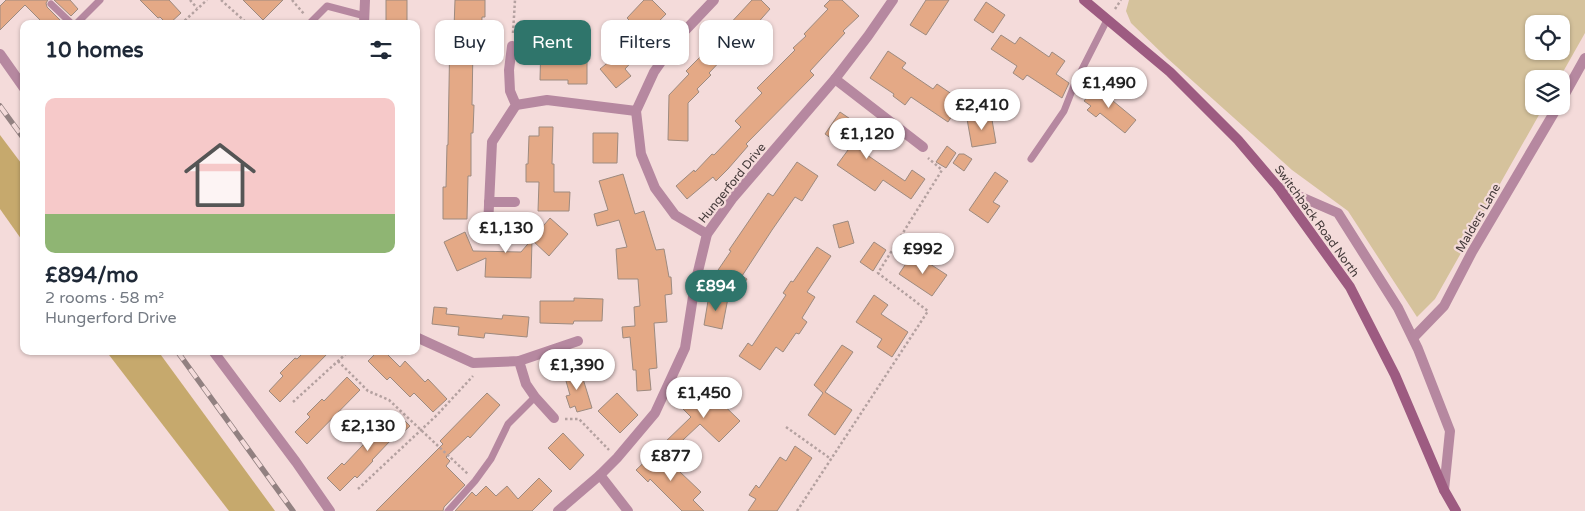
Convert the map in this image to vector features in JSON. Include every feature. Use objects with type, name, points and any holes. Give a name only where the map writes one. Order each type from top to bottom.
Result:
[{"type":"main road","name":"Switchback Road North","points":[[1084,0],[1170,72],[1238,140],[1278,186],[1350,287],[1395,375],[1444,490],[1456,511]]},
{"type":"street","points":[[365,0],[365,20]]},
{"type":"street","points":[[707,234],[675,215],[655,188],[641,154],[636,111],[654,72],[677,39],[714,0]]},
{"type":"street","name":"Hungerford Drive","points":[[558,511],[617,458],[655,413],[685,348],[695,284],[707,234],[732,199],[835,79],[893,0]]},
{"type":"street","points":[[512,46],[509,70],[510,91],[516,105]]},
{"type":"street","points":[[0,54],[20,82]]},
{"type":"street","points":[[1570,85],[1585,58]]},
{"type":"street","points":[[835,79],[923,147]]},
{"type":"street","points":[[488,226],[492,142],[516,105],[547,100],[636,111]]},
{"type":"street","name":"Malders Lane","points":[[1413,338],[1444,306],[1472,252],[1553,115]]},
{"type":"street","points":[[1278,186],[1338,213],[1398,308],[1413,338],[1450,431],[1444,490]]},
{"type":"street","points":[[489,202],[515,202]]},
{"type":"street","points":[[420,339],[473,363],[519,361],[578,341]]},
{"type":"street","points":[[216,355],[330,511]]},
{"type":"street","points":[[519,361],[526,384],[554,418]]},
{"type":"street","points":[[600,475],[628,511]]},
{"type":"lane","points":[[80,20],[100,0]]},
{"type":"lane","points":[[51,4],[68,20]]},
{"type":"lane","points":[[313,20],[327,6],[365,20]]},
{"type":"lane","points":[[1031,159],[1064,111],[1085,63],[1107,20]]},
{"type":"lane","points":[[448,511],[475,481],[491,459],[508,424],[535,397]]},
{"type":"path","points":[[190,0],[197,8]]},
{"type":"path","points":[[185,20],[207,0]]},
{"type":"path","points":[[221,0],[244,20]]},
{"type":"path","points":[[292,0],[309,20]]},
{"type":"path","points":[[512,46],[515,0]]},
{"type":"path","points":[[797,511],[928,311],[878,273],[942,170],[928,159],[923,147]]},
{"type":"path","points":[[293,402],[345,355]]},
{"type":"path","points":[[338,361],[368,391],[389,400],[475,481]]},
{"type":"path","points":[[358,488],[436,415],[485,363]]},
{"type":"path","points":[[554,418],[579,419],[617,458]]},
{"type":"path","points":[[786,427],[831,459]]},
{"type":"shaded area","points":[[1129,0],[1585,0],[1585,33],[1570,60],[1570,15],[1525,15],[1525,60],[1570,60],[1564,70],[1525,70],[1525,115],[1539,115],[1435,299],[1417,317],[1348,211],[1292,170],[1167,58],[1131,23],[1126,11]]},
{"type":"shaded area","points":[[0,135],[20,162],[20,237],[0,209]]},
{"type":"shaded area","points":[[109,355],[161,355],[275,511],[229,511]]},
{"type":"building","points":[[6,0],[48,0],[46,3],[47,7],[60,20],[40,20],[25,5],[0,30],[0,6]]},
{"type":"building","points":[[54,0],[70,0],[78,9],[71,16]]},
{"type":"building","points":[[140,0],[169,0],[181,13],[173,20],[158,18]]},
{"type":"building","points":[[243,0],[283,0],[263,20]]},
{"type":"building","points":[[386,0],[407,0],[407,20],[386,20]]},
{"type":"building","points":[[455,0],[485,0],[485,17],[482,17],[482,20],[454,20]]},
{"type":"building","points":[[644,0],[652,0],[666,14],[660,20],[629,20],[627,18]]},
{"type":"building","points":[[752,0],[761,0],[770,9],[760,20],[733,20]]},
{"type":"building","points":[[830,0],[842,0],[859,16],[843,31],[845,33],[810,71],[814,75],[746,144],[748,146],[728,169],[716,181],[713,177],[687,199],[676,186],[694,170],[695,172],[712,154],[714,155],[741,127],[735,121],[762,93],[757,88],[795,50],[793,48],[806,36],[804,34],[828,9],[824,6]]},
{"type":"building","points":[[926,0],[949,0],[926,35],[910,25]]},
{"type":"building","points":[[986,2],[1005,15],[993,33],[974,20]]},
{"type":"building","points":[[1001,35],[1015,44],[1020,37],[1049,57],[1052,52],[1065,61],[1056,74],[1069,83],[1062,98],[1027,75],[1023,80],[1013,73],[1017,66],[991,49]]},
{"type":"building","points":[[888,51],[906,63],[902,68],[933,89],[937,84],[962,101],[948,122],[911,97],[905,105],[893,96],[894,94],[870,78]]},
{"type":"building","points":[[699,58],[699,65],[717,65],[709,73],[711,75],[697,89],[699,92],[688,103],[688,141],[668,140],[669,95],[689,74],[686,71]]},
{"type":"building","points":[[449,65],[473,65],[473,133],[471,133],[471,176],[468,176],[467,219],[443,219],[443,187],[446,187]]},
{"type":"building","points":[[540,65],[587,65],[587,84],[568,84],[568,80],[540,80]]},
{"type":"building","points":[[605,65],[629,65],[625,69],[631,76],[616,88],[600,69]]},
{"type":"building","points":[[1095,87],[1101,93],[1105,88],[1116,97],[1113,101],[1136,120],[1125,133],[1100,113],[1096,117],[1087,110],[1091,106],[1084,101]]},
{"type":"building","points":[[840,112],[865,129],[854,146],[905,181],[912,170],[925,179],[911,199],[883,180],[875,191],[837,165],[848,150],[825,134]]},
{"type":"building","points":[[991,114],[996,143],[972,147],[967,119]]},
{"type":"building","points":[[539,127],[553,127],[552,164],[554,164],[554,192],[570,192],[569,211],[538,211],[539,182],[526,182],[529,136],[539,136]]},
{"type":"building","points":[[593,133],[618,133],[617,163],[593,163]]},
{"type":"building","points":[[947,146],[956,153],[946,168],[936,162]]},
{"type":"building","points":[[959,154],[964,154],[972,159],[964,171],[953,163]]},
{"type":"building","points":[[797,162],[818,176],[802,201],[795,197],[772,230],[742,276],[747,279],[739,292],[714,276],[731,251],[729,250],[768,193],[773,196]]},
{"type":"building","points":[[995,172],[1008,181],[993,202],[1000,206],[988,223],[969,210]]},
{"type":"building","points":[[623,174],[635,214],[644,211],[656,250],[664,249],[669,277],[671,277],[672,294],[665,295],[667,322],[654,323],[657,368],[649,369],[651,390],[637,391],[636,370],[633,370],[630,337],[623,338],[622,327],[635,326],[634,307],[640,306],[638,279],[618,279],[616,249],[627,247],[619,220],[597,226],[594,214],[608,210],[599,181]]},
{"type":"building","points":[[550,218],[568,234],[549,256],[532,240],[531,278],[485,277],[486,258],[457,271],[444,242],[465,232],[473,251],[521,252]]},
{"type":"building","points":[[848,221],[854,243],[839,248],[833,225]]},
{"type":"building","points":[[874,242],[886,250],[873,271],[860,262]]},
{"type":"building","points":[[817,247],[831,256],[807,292],[815,297],[802,318],[807,322],[799,334],[796,333],[783,352],[776,347],[760,370],[739,356],[748,343],[752,346],[786,295],[783,293],[791,281],[793,282]]},
{"type":"building","points":[[913,253],[947,275],[932,296],[899,274]]},
{"type":"building","points":[[709,295],[728,298],[722,329],[704,325]]},
{"type":"building","points":[[874,295],[888,305],[881,314],[908,332],[892,357],[877,347],[882,339],[856,322]]},
{"type":"building","points":[[574,298],[603,299],[602,321],[574,321],[573,324],[540,323],[540,301],[574,301]]},
{"type":"building","points":[[434,307],[447,308],[446,314],[502,319],[503,315],[529,317],[527,337],[485,333],[484,338],[458,335],[459,327],[432,324]]},
{"type":"building","points":[[842,345],[853,352],[825,392],[852,410],[835,435],[808,415],[823,393],[814,385]]},
{"type":"building","points":[[301,355],[326,355],[280,402],[269,391],[283,376],[280,373],[295,358],[297,359]]},
{"type":"building","points":[[374,355],[388,355],[400,367],[405,361],[425,382],[428,379],[447,399],[433,412],[414,393],[410,397],[390,377],[387,380],[368,361]]},
{"type":"building","points":[[580,369],[592,408],[577,412],[575,406],[570,408],[566,396],[570,395],[564,374]]},
{"type":"building","points":[[347,377],[360,390],[307,444],[295,432],[310,417],[307,414],[322,399],[324,401]]},
{"type":"building","points":[[705,387],[740,421],[719,442],[700,424],[669,453],[662,445],[691,417],[683,409]]},
{"type":"building","points":[[487,393],[500,405],[470,438],[468,436],[446,457],[450,461],[446,466],[465,485],[444,507],[443,511],[376,511],[443,444],[440,441]]},
{"type":"building","points":[[617,393],[638,415],[620,433],[598,411]]},
{"type":"building","points":[[397,413],[410,426],[393,442],[391,440],[357,478],[355,476],[340,491],[327,478],[342,463],[344,465],[379,428],[381,430]]},
{"type":"building","points":[[563,433],[584,455],[570,470],[548,448]]},
{"type":"building","points":[[795,446],[812,458],[777,511],[748,511],[756,499],[749,495],[756,485],[759,488],[780,457],[786,461]]},
{"type":"building","points":[[657,450],[701,492],[693,500],[704,511],[682,511],[650,479],[648,482],[636,470]]},
{"type":"building","points":[[539,478],[552,491],[532,511],[455,511],[472,492],[476,496],[486,486],[496,496],[507,486],[518,499]]},
{"type":"railway","points":[[0,106],[20,134]]},
{"type":"railway","points":[[180,355],[293,511]]}]
